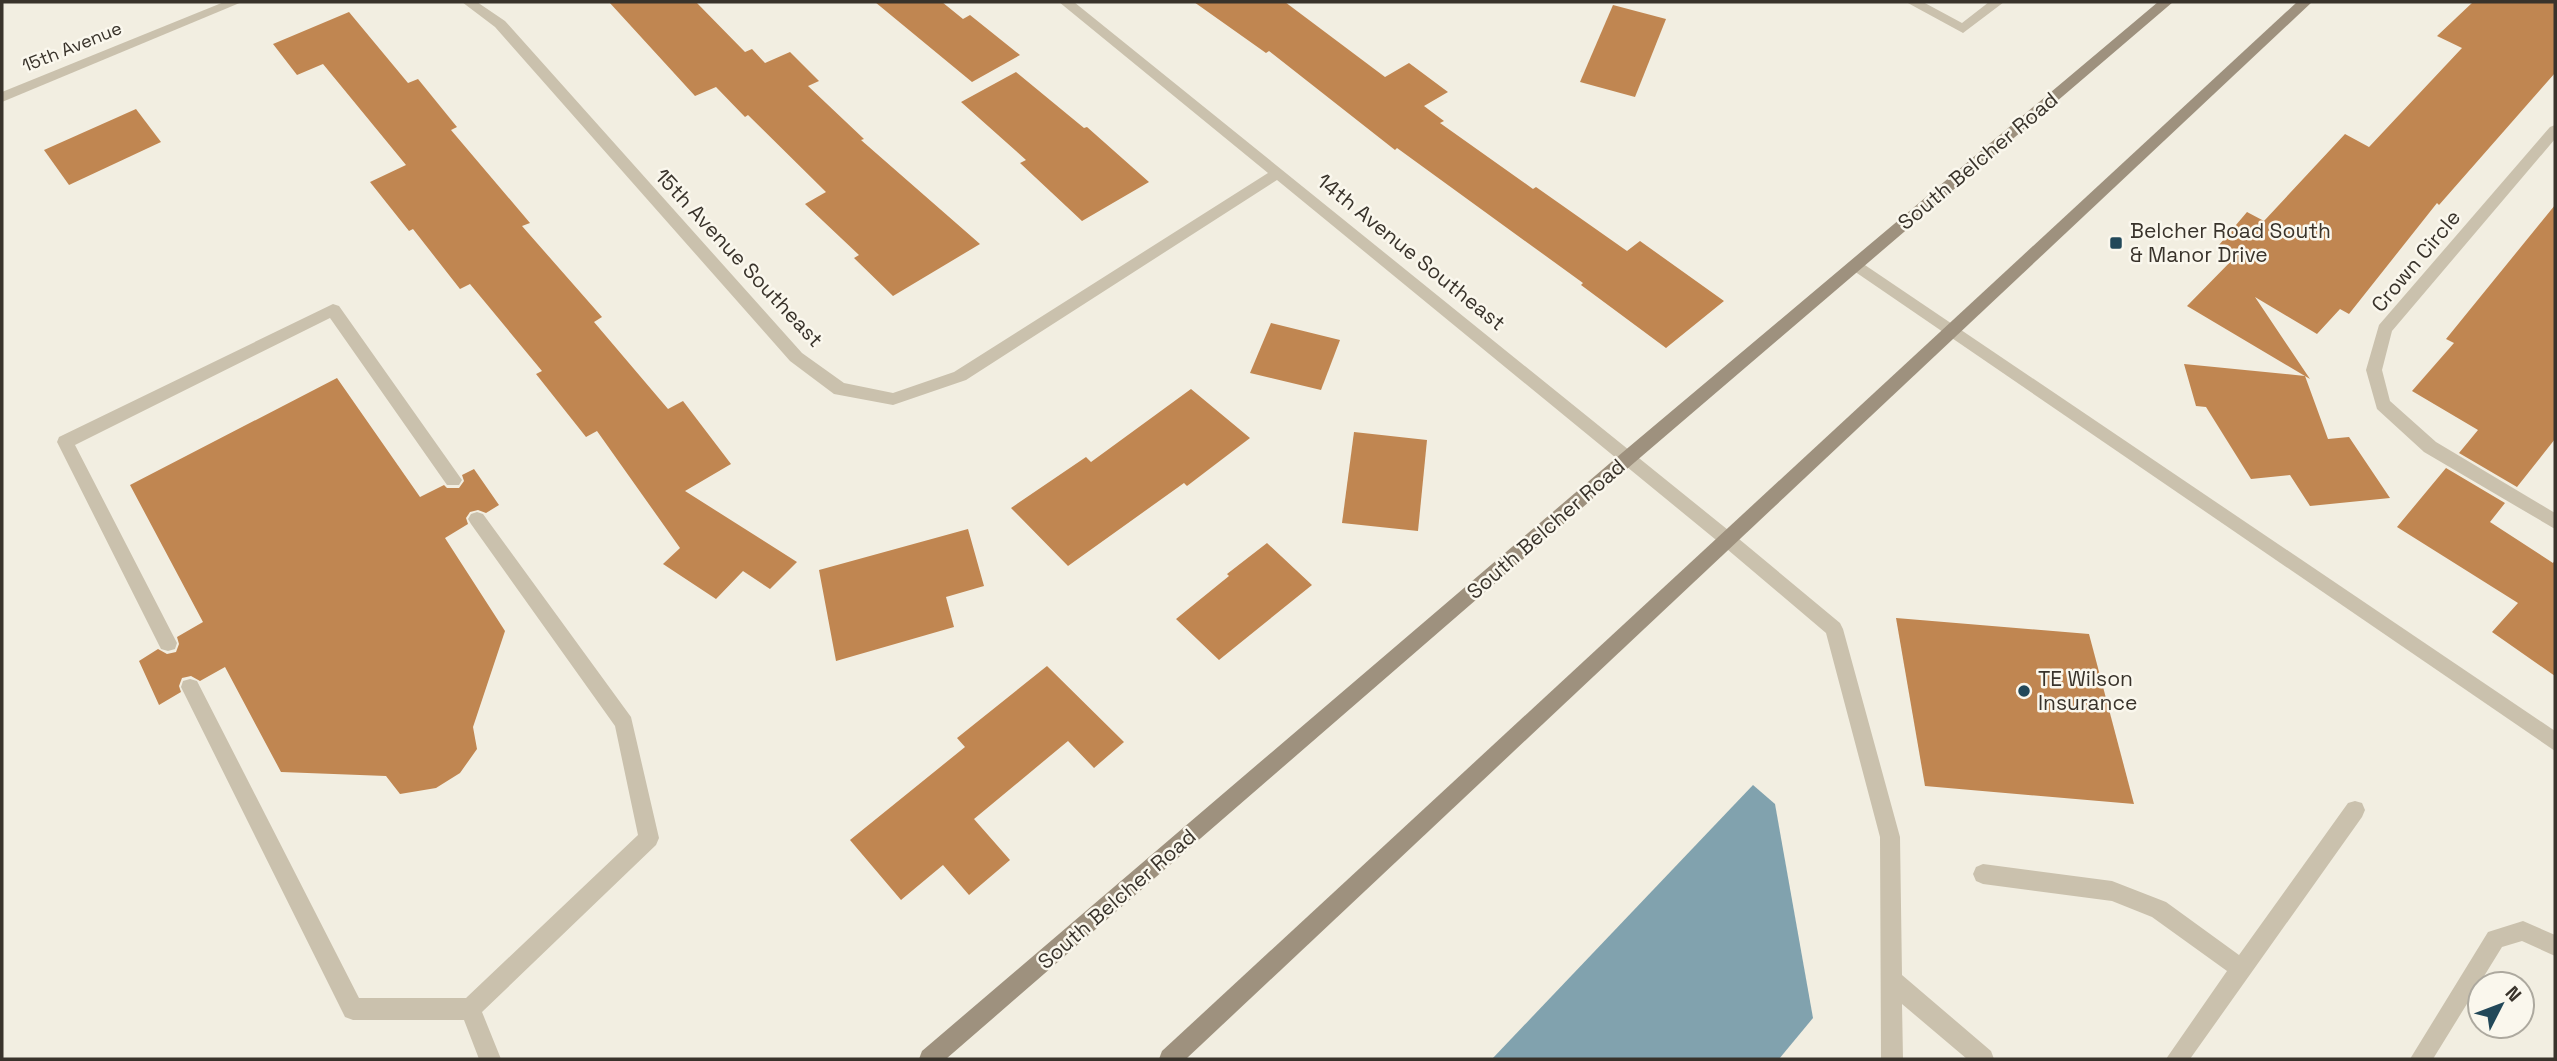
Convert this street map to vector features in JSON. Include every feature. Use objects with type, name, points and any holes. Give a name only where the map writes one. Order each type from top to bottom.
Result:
[{"type":"main road","name":"South Belcher Road","points":[[930,1059],[1629,457],[2166,2]]},
{"type":"main road","points":[[1170,1059],[2305,2]]},
{"type":"street","name":"15th Avenue","points":[[2,97],[235,2]]},
{"type":"street","name":"15th Avenue Southeast","points":[[468,2],[500,24],[796,356],[840,389],[893,398],[960,376],[1278,173]]},
{"type":"street","name":"14th Avenue Southeast","points":[[1066,2],[1629,457],[1834,629],[1890,836],[1892,1059]]},
{"type":"street","points":[[1913,2],[1963,29],[1997,2]]},
{"type":"street","name":"Crown Circle","points":[[2555,130],[2385,328],[2374,370],[2384,404],[2430,447],[2555,522]]},
{"type":"street","points":[[1856,265],[2555,742]]},
{"type":"street","points":[[168,643],[65,442],[332,310],[453,480]]},
{"type":"street","points":[[190,687],[353,1009],[470,1009],[649,838],[624,723],[477,519]]},
{"type":"street","points":[[2176,1059],[2356,810]]},
{"type":"street","points":[[1983,874],[2112,891],[2124,895],[2159,909],[2241,969]]},
{"type":"street","points":[[2421,1059],[2495,939],[2523,931],[2555,946]]},
{"type":"street","points":[[1892,981],[1983,1059]]},
{"type":"street","points":[[470,1009],[490,1059]]},
{"type":"water","points":[[1753,785],[1775,804],[1813,1018],[1779,1059],[1492,1059]]},
{"type":"building","points":[[609,2],[696,2],[745,52],[752,49],[765,63],[790,52],[819,81],[808,86],[864,139],[861,140],[980,244],[893,296],[854,258],[859,255],[805,204],[826,192],[716,87],[695,96]]},
{"type":"building","points":[[875,2],[942,2],[963,19],[970,15],[1020,55],[972,82]]},
{"type":"building","points":[[1194,2],[1285,2],[1385,77],[1409,63],[1448,92],[1424,106],[1444,121],[1440,123],[1627,251],[1640,241],[1724,301],[1666,348],[1581,285],[1583,283],[1397,148],[1395,150],[1269,51],[1266,53]]},
{"type":"building","points":[[2473,2],[2555,2],[2555,73],[2439,205],[2437,203],[2349,314],[2340,309],[2317,334],[2255,297],[2310,379],[2187,306],[2237,255],[2219,245],[2247,212],[2264,221],[2345,134],[2369,147],[2462,48],[2437,36]]},
{"type":"building","points":[[1613,5],[1666,19],[1635,97],[1580,82]]},
{"type":"building","points":[[349,12],[408,83],[418,79],[457,127],[451,130],[530,223],[522,226],[602,317],[594,322],[668,409],[683,401],[731,464],[685,491],[797,562],[770,589],[743,571],[716,599],[663,564],[680,548],[597,431],[586,437],[536,374],[542,371],[470,284],[460,289],[413,229],[409,231],[370,182],[406,165],[323,64],[297,75],[273,44]]},
{"type":"building","points":[[1016,72],[1084,128],[1087,127],[1149,182],[1082,221],[1020,163],[1026,160],[961,102]]},
{"type":"building","points":[[136,109],[161,142],[69,185],[44,150]]},
{"type":"building","points":[[2555,205],[2555,439],[2517,487],[2459,453],[2478,430],[2412,391],[2454,343],[2446,339]]},
{"type":"building","points":[[1271,323],[1340,340],[1321,390],[1250,373]]},
{"type":"building","points":[[2184,364],[2305,376],[2328,439],[2349,437],[2390,498],[2310,506],[2290,475],[2251,479],[2206,407],[2196,406]]},
{"type":"building","points":[[337,378],[420,497],[444,485],[447,488],[459,488],[464,481],[462,475],[474,469],[499,505],[486,513],[478,510],[470,512],[466,518],[468,524],[445,538],[505,631],[473,727],[477,749],[460,773],[436,788],[400,794],[386,776],[281,772],[225,667],[200,681],[191,676],[182,678],[179,686],[181,692],[159,705],[139,661],[158,649],[167,654],[176,652],[179,644],[177,637],[203,622],[130,485]]},
{"type":"building","points":[[1191,389],[1250,438],[1187,486],[1184,483],[1068,566],[1011,508],[1086,457],[1091,462]]},
{"type":"building","points":[[1354,432],[1427,440],[1418,531],[1342,523]]},
{"type":"building","points":[[2446,468],[2505,503],[2490,522],[2553,563],[2555,560],[2555,676],[2492,632],[2518,603],[2397,527]]},
{"type":"building","points":[[968,529],[984,586],[946,597],[954,627],[836,661],[819,570]]},
{"type":"building","points":[[1267,543],[1312,585],[1219,660],[1176,619]]},
{"type":"building","points":[[1896,618],[2089,634],[2134,804],[1925,786]]},
{"type":"building","points":[[1047,666],[1124,742],[1094,768],[1068,741],[974,819],[1010,860],[969,895],[943,865],[901,900],[850,840],[965,747],[957,738]]},
{"type":"place","name":"Belcher Road South & Manor Drive","points":[[2116,243]]},
{"type":"place","name":"TE Wilson Insurance","points":[[2024,691]]}]
